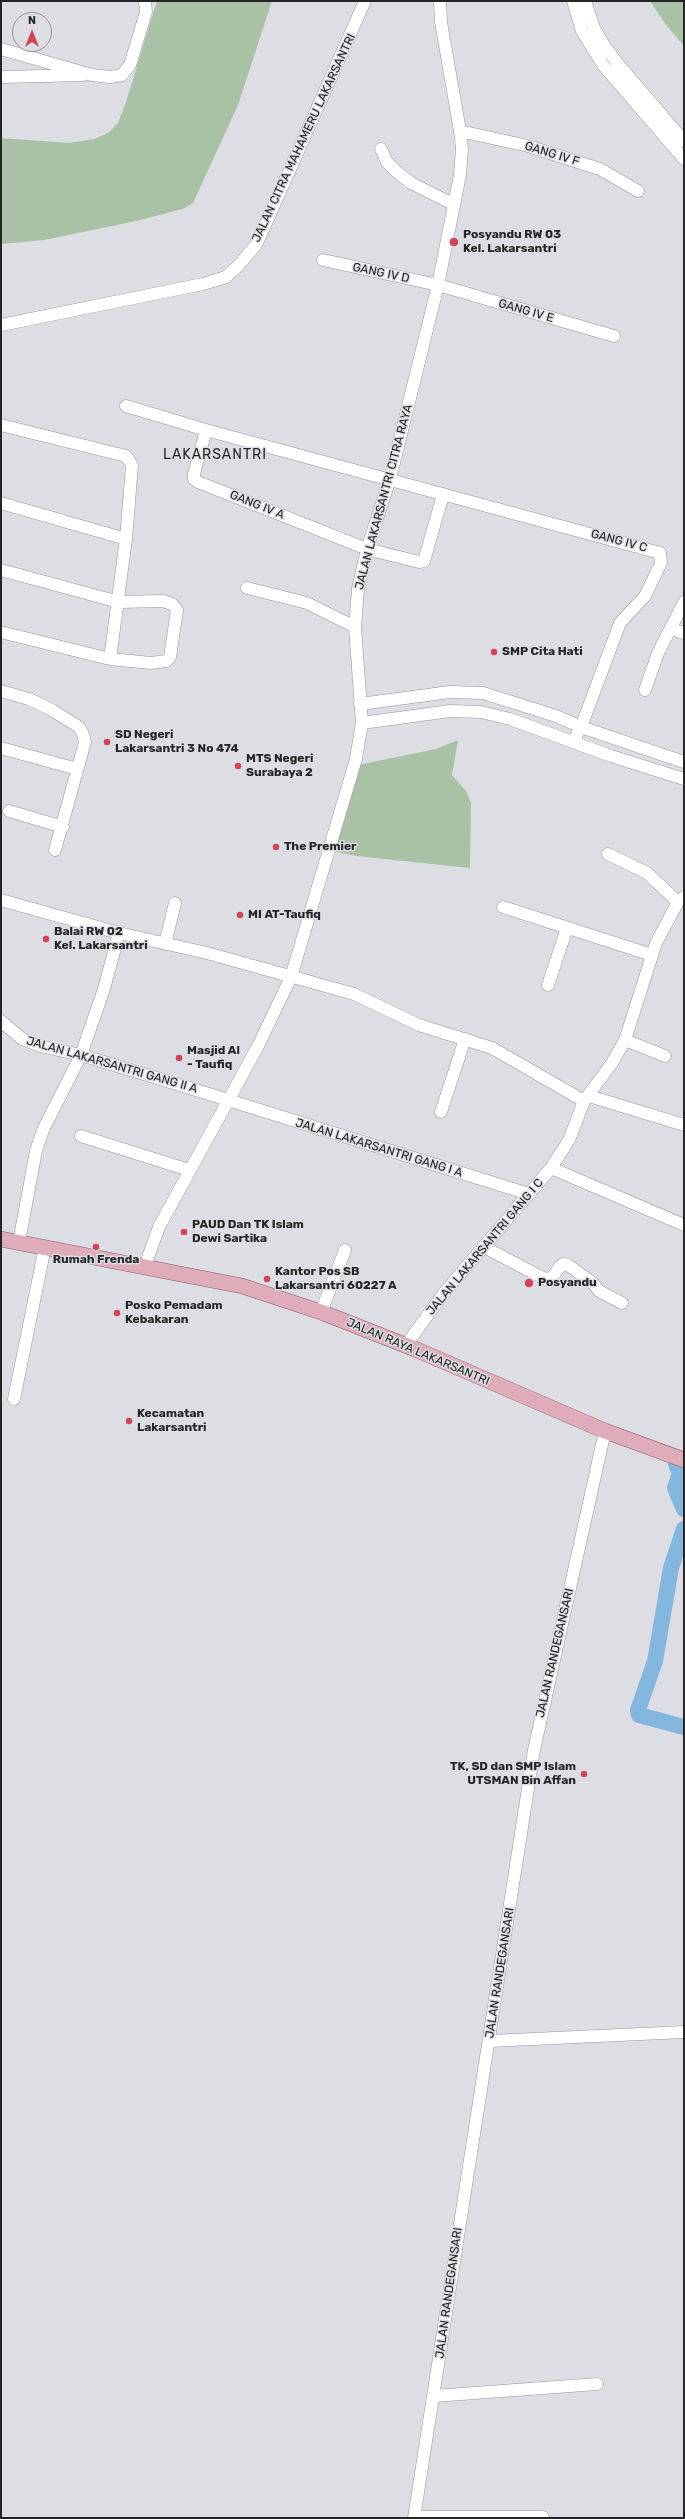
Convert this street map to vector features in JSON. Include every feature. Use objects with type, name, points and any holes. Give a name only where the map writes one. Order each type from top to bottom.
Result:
[{"type":"main road","name":"JALAN RAYA LAKARSANTRI","points":[[1,1239],[242,1286],[321,1312],[406,1346],[605,1431],[679,1458]]},
{"type":"street","points":[[1,77],[92,75],[117,76],[126,70],[146,12],[145,1]]},
{"type":"street","name":"JALAN CITRA MAHAMERU LAKARSANTRI","points":[[1,325],[203,284],[226,277],[238,266],[256,245],[365,1]]},
{"type":"street","name":"JALAN LAKARSANTRI CITRA RAYA","points":[[145,1266],[159,1227],[188,1170],[228,1101],[291,977],[356,758],[362,723],[355,627],[358,589],[367,548],[390,479],[438,285],[460,175],[462,149],[460,131],[441,22],[440,1]]},
{"type":"street","points":[[573,1],[582,31],[603,65],[684,159]]},
{"type":"street","points":[[585,1],[594,28],[604,45],[618,64],[684,141]]},
{"type":"street","points":[[1,49],[92,75]]},
{"type":"street","name":"GANG IV F","points":[[460,131],[528,146],[587,164],[605,172],[638,191]]},
{"type":"street","points":[[381,149],[387,162],[402,176],[453,204]]},
{"type":"street","name":"GANG IV D","points":[[323,260],[438,285]]},
{"type":"street","name":"GANG IV E","points":[[438,285],[614,336]]},
{"type":"street","name":"GANG IV C","points":[[126,406],[206,430],[660,553],[661,563],[645,596],[620,623],[614,636],[581,727]]},
{"type":"street","points":[[1,425],[126,456],[132,465],[119,602],[110,659]]},
{"type":"street","name":"GANG IV A","points":[[206,430],[194,474],[194,478],[198,482],[367,548],[420,562],[424,561],[443,495]]},
{"type":"street","points":[[1,503],[126,539]]},
{"type":"street","points":[[1,570],[119,602],[164,601],[172,604],[177,610],[170,657],[162,663],[110,659],[1,632]]},
{"type":"street","points":[[247,588],[307,603],[355,627]]},
{"type":"street","points":[[645,690],[658,653],[684,602]]},
{"type":"street","points":[[671,629],[684,633]]},
{"type":"street","points":[[1,691],[29,699],[79,727],[85,742],[63,828],[55,850]]},
{"type":"street","points":[[360,704],[450,692],[483,693],[556,716],[581,727],[684,762]]},
{"type":"street","points":[[362,723],[450,711],[481,712],[510,719],[573,742],[684,779]]},
{"type":"street","points":[[573,742],[581,727]]},
{"type":"street","points":[[1,748],[77,769]]},
{"type":"street","points":[[9,811],[63,828]]},
{"type":"street","points":[[608,854],[648,873],[681,899]]},
{"type":"street","name":"JALAN LAKARSANTRI GANG I C","points":[[406,1346],[444,1292],[551,1168],[569,1140],[586,1098],[625,1040],[652,955],[681,899]]},
{"type":"street","points":[[1,900],[119,933],[354,994],[419,1025],[465,1039],[503,1054],[586,1098],[684,1124]]},
{"type":"street","points":[[165,944],[175,902]]},
{"type":"street","points":[[503,908],[652,955]]},
{"type":"street","points":[[548,985],[567,928]]},
{"type":"street","points":[[19,1242],[41,1137],[81,1055],[104,988],[119,933]]},
{"type":"street","name":"JALAN LAKARSANTRI GANG II A","points":[[1,1021],[22,1039],[32,1044],[81,1055],[228,1101]]},
{"type":"street","points":[[441,1112],[465,1039]]},
{"type":"street","points":[[625,1040],[665,1056]]},
{"type":"street","name":"JALAN LAKARSANTRI GANG I A","points":[[228,1101],[529,1194]]},
{"type":"street","points":[[81,1136],[188,1170]]},
{"type":"street","name":"JALAN LAKARSANTRI GANG I C","points":[[551,1168],[684,1225]]},
{"type":"street","points":[[14,1399],[45,1247]]},
{"type":"street","points":[[484,1247],[545,1279],[552,1278],[563,1264],[568,1266],[593,1283],[600,1291],[622,1303]]},
{"type":"street","points":[[321,1312],[345,1250]]},
{"type":"street","name":"JALAN RANDEGANSARI","points":[[414,2517],[434,2396],[466,2179],[490,2041],[534,1750],[605,1431]]},
{"type":"street","points":[[490,2041],[684,2032]]},
{"type":"street","points":[[434,2396],[597,2384]]},
{"type":"street","points":[[414,2517],[544,2517]]},
{"type":"green space","points":[[157,1],[272,1],[238,105],[193,203],[183,209],[136,221],[44,240],[1,244],[1,138],[69,143],[94,139],[108,133],[118,123],[126,102]]},
{"type":"green space","points":[[650,1],[684,1],[684,46],[666,25]]},
{"type":"green space","points":[[458,740],[452,775],[466,791],[471,803],[470,868],[356,856],[333,851],[358,765],[436,749]]},
{"type":"waterway","points":[[678,1458],[676,1464],[680,1473],[675,1488],[684,1509]]},
{"type":"waterway","points":[[684,1529],[671,1568],[655,1661],[638,1710],[639,1715],[684,1727]]},
{"type":"place","name":"Posyandu RW 03 Kel. Lakarsantri","points":[[454,242]]},
{"type":"place","name":"SMP Cita Hati","points":[[494,652]]},
{"type":"place","name":"SD Negeri Lakarsantri 3 No 474","points":[[107,742]]},
{"type":"place","name":"MTS Negeri Surabaya 2","points":[[238,766]]},
{"type":"place","name":"The Premier","points":[[276,847]]},
{"type":"place","name":"MI AT-Taufiq","points":[[240,915]]},
{"type":"place","name":"Balai RW 02 Kel. Lakarsantri","points":[[46,939]]},
{"type":"place","name":"Masjid Al - Taufiq","points":[[179,1058]]},
{"type":"place","name":"PAUD Dan TK Islam Dewi Sartika","points":[[184,1232]]},
{"type":"place","name":"Rumah Frenda","points":[[96,1247]]},
{"type":"place","name":"Kantor Pos SB Lakarsantri 60227 A","points":[[267,1279]]},
{"type":"place","name":"Posyandu","points":[[529,1283]]},
{"type":"place","name":"Posko Pemadam Kebakaran","points":[[117,1313]]},
{"type":"place","name":"Kecamatan Lakarsantri","points":[[129,1421]]},
{"type":"place","name":"TK, SD dan SMP Islam UTSMAN Bin Affan","points":[[584,1774]]},
{"type":"district","name":"LAKARSANTRI","points":[[215,455]]}]
